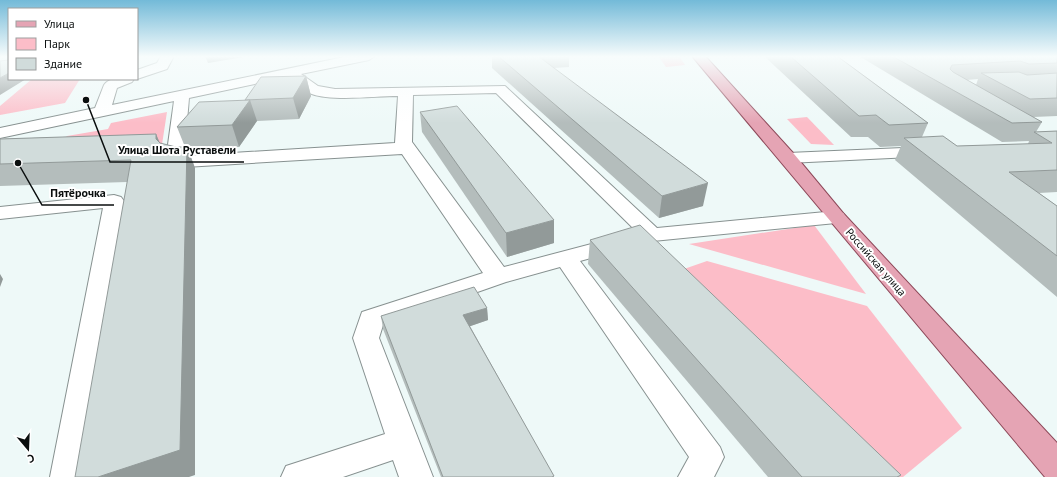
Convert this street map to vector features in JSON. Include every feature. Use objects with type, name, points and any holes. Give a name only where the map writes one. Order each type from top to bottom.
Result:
[{"type":"main road","name":"Российская улица","points":[[718,78],[788,158],[836,217],[1057,467]]},
{"type":"street","points":[[0,133],[259,78]]},
{"type":"street","points":[[297,78],[314,90],[335,93],[500,89],[652,235]]},
{"type":"street","points":[[102,111],[111,85],[124,80]]},
{"type":"street","points":[[406,92],[403,142],[498,276]]},
{"type":"street","points":[[182,95],[175,159],[185,162],[407,148]]},
{"type":"street","points":[[788,158],[944,151]]},
{"type":"street","points":[[0,213],[114,201],[67,477]]},
{"type":"street","points":[[416,477],[366,338],[370,319],[498,276],[652,235],[836,217]]},
{"type":"street","points":[[566,258],[708,457],[696,477]]},
{"type":"street","points":[[298,477],[403,442]]},
{"type":"green space","points":[[31,80],[79,80],[65,103],[0,115],[0,106]]},
{"type":"green space","points":[[167,112],[161,151],[49,153],[67,136],[108,129],[111,123]]},
{"type":"green space","points":[[807,117],[834,145],[811,144],[787,119]]},
{"type":"green space","points":[[814,225],[866,294],[689,244]]},
{"type":"green space","points":[[707,261],[867,306],[962,428],[903,477],[897,477],[684,269]]},
{"type":"building","points":[[260,78],[305,78],[293,98],[245,100]]},
{"type":"building","points":[[524,78],[568,78],[708,183],[662,196]]},
{"type":"building","points":[[816,78],[867,78],[928,123],[889,125],[876,115],[859,116]]},
{"type":"building","points":[[932,78],[964,78],[1042,122],[1012,123]]},
{"type":"building","points":[[991,78],[1057,78],[1057,98],[1030,99]]},
{"type":"building","points":[[250,100],[232,125],[177,127],[199,102]]},
{"type":"building","points":[[457,106],[554,220],[506,233],[420,112]]},
{"type":"building","points":[[1057,131],[1057,170],[1009,172],[1057,206],[1057,256],[904,138],[943,136],[957,146],[1052,143],[1034,132]]},
{"type":"building","points":[[156,134],[156,139],[160,143],[176,147],[187,147],[180,450],[98,477],[75,477],[131,160],[0,164],[0,139]]},
{"type":"building","points":[[640,225],[901,475],[897,477],[802,477],[590,240]]},
{"type":"building","points":[[474,287],[487,308],[463,315],[554,476],[552,477],[443,477],[381,316]]},
{"type":"place","name":"Улица Шота Руставели","points":[[86,100]]},
{"type":"place","name":"Пятёрочка","points":[[18,163]]}]
